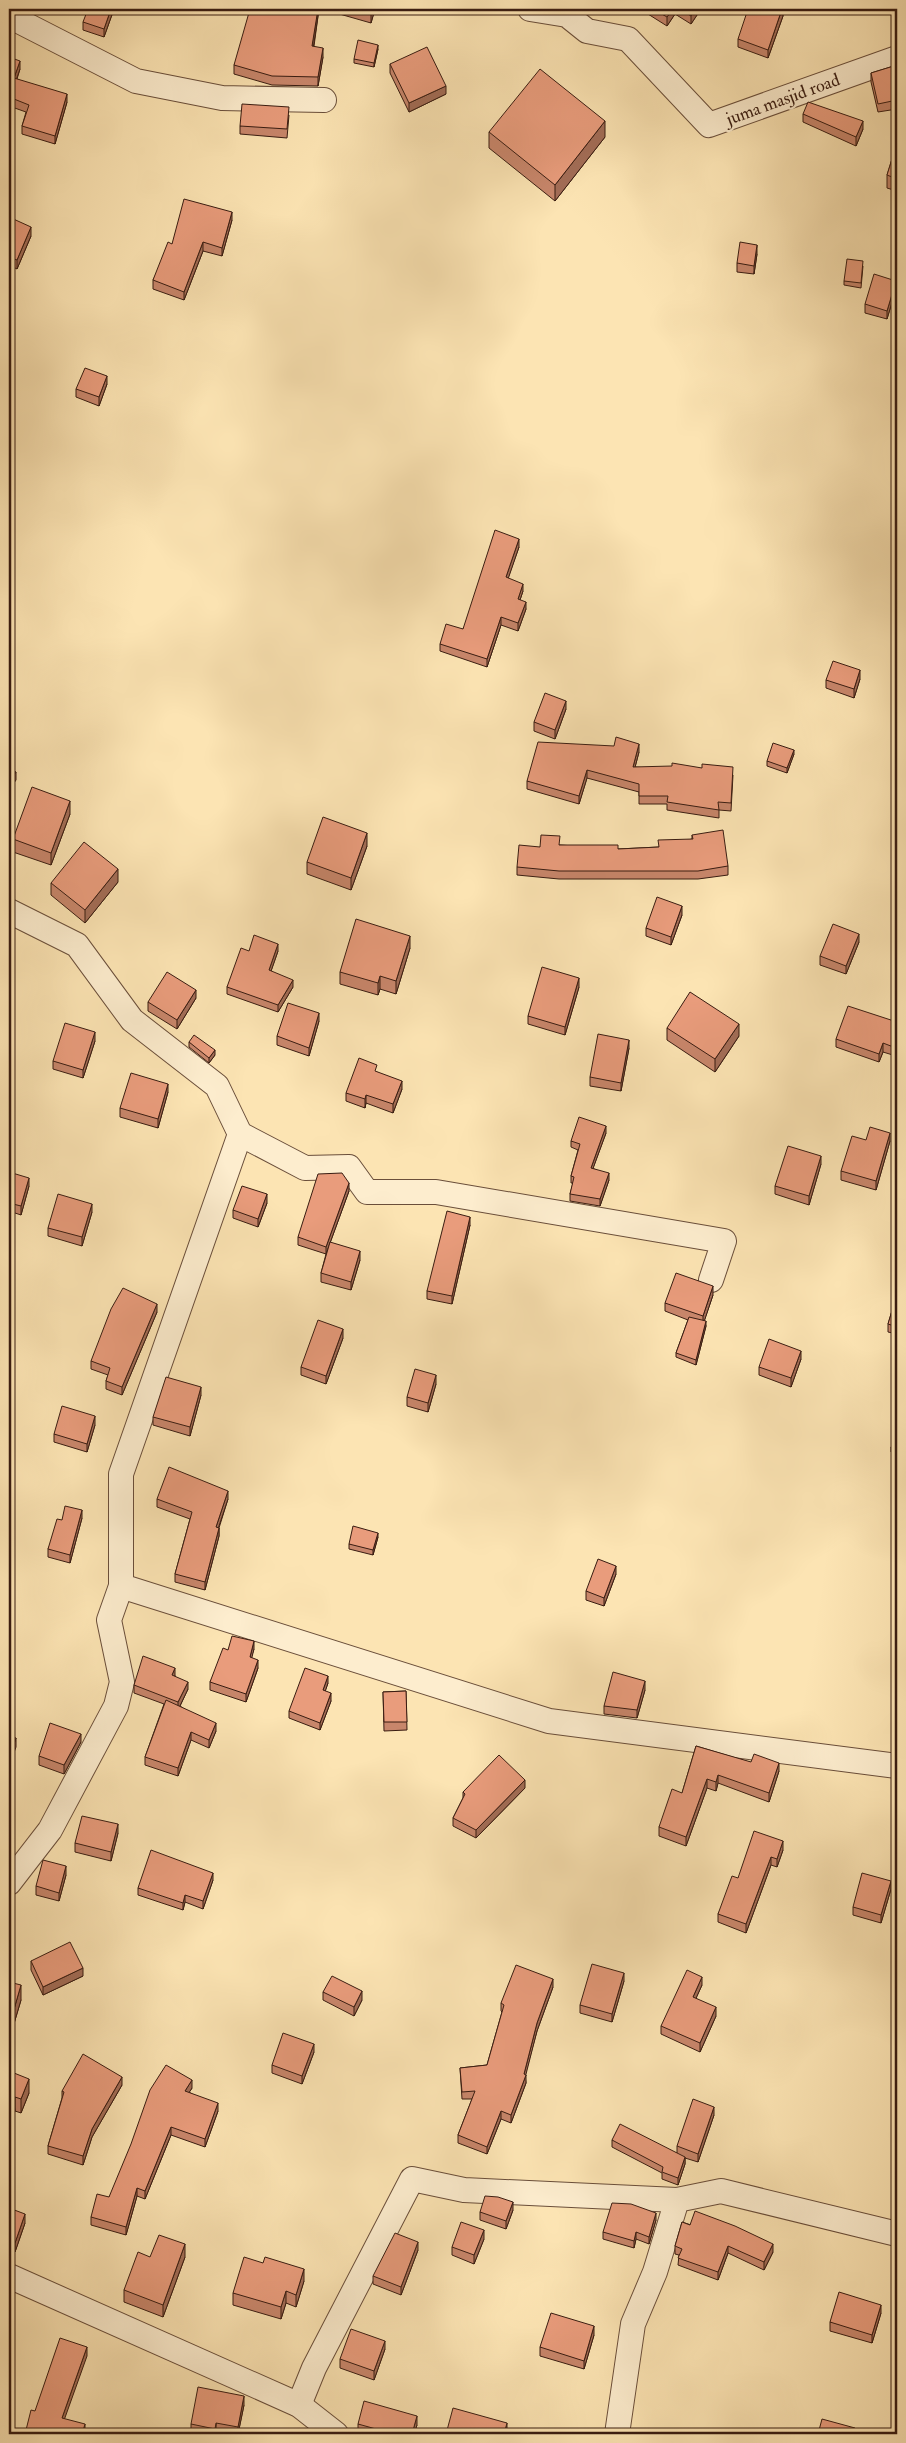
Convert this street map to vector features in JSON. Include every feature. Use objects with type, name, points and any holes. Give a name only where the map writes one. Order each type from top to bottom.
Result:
[{"type":"street","name":"juma masjid road","points":[[530,9],[567,15],[587,31],[628,39],[709,126],[897,58]]},
{"type":"street","points":[[9,16],[136,81],[222,98],[324,100]]},
{"type":"street","points":[[9,911],[77,944],[132,1020],[217,1086],[240,1134],[305,1168],[349,1167],[367,1192],[436,1192],[724,1242],[711,1280]]},
{"type":"street","points":[[9,1883],[50,1830],[116,1706],[122,1682],[110,1620],[121,1586],[121,1474],[240,1134]]},
{"type":"street","points":[[121,1586],[548,1721],[897,1766]]},
{"type":"street","points":[[299,2405],[314,2368],[412,2179],[464,2190],[677,2200],[721,2190],[897,2234]]},
{"type":"street","points":[[617,2434],[633,2324],[655,2272],[677,2200]]},
{"type":"street","points":[[9,2276],[299,2405],[336,2434]]},
{"type":"building","points":[[88,9],[111,9],[104,29],[83,22]]},
{"type":"building","points":[[250,9],[275,14],[276,9],[318,9],[312,46],[323,48],[318,77],[272,76],[234,65]]},
{"type":"building","points":[[355,9],[372,9],[371,13]]},
{"type":"building","points":[[653,9],[673,9],[667,17]]},
{"type":"building","points":[[680,9],[695,9],[691,16]]},
{"type":"building","points":[[748,9],[782,9],[768,50],[738,39]]},
{"type":"building","points":[[358,40],[378,45],[374,63],[354,59]]},
{"type":"building","points":[[427,47],[446,86],[409,103],[390,64]]},
{"type":"building","points":[[9,57],[20,61],[14,78],[67,94],[55,136],[22,126],[29,105],[9,97]]},
{"type":"building","points":[[897,65],[897,100],[878,104],[871,73]]},
{"type":"building","points":[[540,69],[605,121],[555,185],[489,132]]},
{"type":"building","points":[[808,102],[863,121],[856,137],[803,114]]},
{"type":"building","points":[[242,104],[289,107],[287,129],[240,126]]},
{"type":"building","points":[[897,143],[897,179],[887,175]]},
{"type":"building","points":[[184,199],[232,212],[222,248],[203,242],[184,292],[153,280],[168,242],[172,244]]},
{"type":"building","points":[[9,217],[31,227],[17,260],[9,257]]},
{"type":"building","points":[[740,242],[757,245],[754,266],[737,263]]},
{"type":"building","points":[[847,259],[863,261],[861,283],[844,281]]},
{"type":"building","points":[[874,274],[896,281],[887,311],[865,304]]},
{"type":"building","points":[[85,368],[107,376],[99,397],[76,389]]},
{"type":"building","points":[[495,530],[519,539],[506,577],[523,584],[518,599],[526,602],[518,623],[501,617],[487,659],[440,644],[446,624],[463,629]]},
{"type":"building","points":[[833,661],[860,670],[854,689],[826,680]]},
{"type":"building","points":[[545,693],[566,701],[555,730],[534,722]]},
{"type":"building","points":[[616,737],[639,744],[633,767],[672,766],[672,763],[702,768],[702,764],[733,767],[731,803],[718,802],[719,810],[667,802],[668,796],[639,796],[639,784],[587,770],[579,796],[527,781],[538,742],[614,746]]},
{"type":"building","points":[[773,743],[794,750],[787,768],[767,761]]},
{"type":"building","points":[[9,767],[16,772],[9,782]]},
{"type":"building","points":[[32,787],[70,801],[51,853],[13,839]]},
{"type":"building","points":[[323,817],[367,833],[351,878],[307,862]]},
{"type":"building","points":[[723,830],[728,866],[698,871],[559,871],[517,867],[519,845],[540,847],[541,835],[560,836],[559,845],[618,845],[618,849],[659,847],[658,840],[693,839],[692,835]]},
{"type":"building","points":[[84,842],[118,869],[85,910],[51,883]]},
{"type":"building","points":[[657,897],[682,906],[671,937],[646,928]]},
{"type":"building","points":[[356,919],[410,936],[396,981],[380,976],[378,983],[340,972]]},
{"type":"building","points":[[833,924],[859,934],[846,966],[820,956]]},
{"type":"building","points":[[254,935],[278,944],[269,970],[293,980],[278,1005],[227,987],[241,948],[249,951]]},
{"type":"building","points":[[542,967],[579,978],[565,1027],[528,1016]]},
{"type":"building","points":[[167,972],[196,990],[177,1020],[148,1002]]},
{"type":"building","points":[[690,992],[739,1024],[715,1059],[667,1028]]},
{"type":"building","points":[[288,1003],[319,1013],[309,1048],[277,1036]]},
{"type":"building","points":[[848,1006],[897,1022],[896,1048],[883,1043],[879,1054],[836,1039]]},
{"type":"building","points":[[65,1023],[95,1032],[83,1070],[53,1061]]},
{"type":"building","points":[[598,1034],[629,1040],[621,1083],[590,1077]]},
{"type":"building","points":[[194,1035],[215,1050],[209,1058],[189,1042]]},
{"type":"building","points":[[359,1058],[377,1065],[375,1071],[402,1081],[393,1104],[366,1095],[365,1099],[346,1093]]},
{"type":"building","points":[[131,1073],[168,1084],[158,1119],[120,1108]]},
{"type":"building","points":[[579,1117],[606,1126],[591,1168],[609,1173],[600,1199],[570,1194],[574,1177],[571,1176],[580,1144],[571,1141]]},
{"type":"building","points":[[870,1127],[890,1133],[876,1181],[841,1171],[852,1136],[866,1140]]},
{"type":"building","points":[[788,1146],[821,1156],[809,1196],[775,1186]]},
{"type":"building","points":[[9,1172],[29,1178],[21,1206],[9,1203]]},
{"type":"building","points":[[342,1173],[349,1183],[326,1247],[298,1237],[318,1174]]},
{"type":"building","points":[[242,1186],[267,1194],[258,1219],[233,1210]]},
{"type":"building","points":[[58,1194],[92,1204],[82,1237],[48,1228]]},
{"type":"building","points":[[447,1211],[470,1217],[452,1296],[427,1291]]},
{"type":"building","points":[[330,1242],[360,1251],[351,1282],[321,1273]]},
{"type":"building","points":[[676,1273],[713,1286],[703,1316],[665,1303]]},
{"type":"building","points":[[123,1288],[157,1304],[122,1387],[106,1381],[110,1368],[91,1361],[111,1309]]},
{"type":"building","points":[[897,1294],[897,1327],[888,1324]]},
{"type":"building","points":[[689,1317],[706,1321],[696,1360],[676,1353]]},
{"type":"building","points":[[318,1320],[343,1329],[326,1376],[301,1367]]},
{"type":"building","points":[[769,1339],[801,1351],[791,1378],[759,1367]]},
{"type":"building","points":[[415,1369],[436,1375],[428,1403],[407,1397]]},
{"type":"building","points":[[166,1377],[201,1387],[190,1427],[153,1417]]},
{"type":"building","points":[[62,1406],[95,1416],[87,1444],[54,1434]]},
{"type":"building","points":[[897,1428],[897,1449],[891,1448]]},
{"type":"building","points":[[169,1467],[228,1491],[216,1527],[219,1528],[205,1582],[175,1574],[192,1512],[157,1499]]},
{"type":"building","points":[[65,1506],[82,1510],[70,1555],[48,1549],[57,1519],[62,1520]]},
{"type":"building","points":[[353,1526],[378,1533],[373,1550],[349,1544]]},
{"type":"building","points":[[598,1559],[616,1566],[604,1598],[586,1591]]},
{"type":"building","points":[[232,1636],[254,1641],[250,1657],[258,1660],[246,1694],[210,1682],[223,1648],[228,1650]]},
{"type":"building","points":[[143,1656],[175,1668],[172,1675],[188,1682],[178,1702],[134,1685]]},
{"type":"building","points":[[305,1668],[328,1676],[323,1690],[331,1693],[320,1723],[289,1711]]},
{"type":"building","points":[[613,1672],[645,1681],[637,1710],[604,1706]]},
{"type":"building","points":[[406,1691],[407,1722],[384,1722],[383,1692]]},
{"type":"building","points":[[166,1700],[216,1723],[209,1740],[191,1732],[178,1768],[145,1757]]},
{"type":"building","points":[[50,1723],[81,1734],[64,1765],[39,1756]]},
{"type":"building","points":[[9,1735],[16,1738],[9,1758]]},
{"type":"building","points":[[696,1746],[751,1762],[754,1754],[779,1763],[769,1793],[718,1775],[716,1782],[707,1779],[686,1837],[659,1827],[672,1789],[682,1793]]},
{"type":"building","points":[[499,1755],[525,1780],[476,1830],[453,1818],[465,1794],[463,1792]]},
{"type":"building","points":[[82,1816],[118,1824],[111,1852],[75,1843]]},
{"type":"building","points":[[754,1831],[783,1841],[777,1859],[771,1857],[746,1924],[718,1914],[732,1876],[738,1878]]},
{"type":"building","points":[[151,1850],[213,1873],[203,1901],[185,1895],[183,1903],[138,1888]]},
{"type":"building","points":[[43,1860],[66,1866],[59,1893],[36,1886]]},
{"type":"building","points":[[862,1873],[891,1881],[881,1915],[853,1907]]},
{"type":"building","points":[[70,1942],[83,1968],[43,1987],[31,1961]]},
{"type":"building","points":[[592,1964],[624,1973],[612,2014],[580,2005]]},
{"type":"building","points":[[516,1965],[553,1979],[537,2023],[524,2074],[526,2075],[511,2115],[501,2111],[487,2147],[458,2135],[475,2091],[462,2092],[460,2068],[487,2065],[504,2005],[501,2003]]},
{"type":"building","points":[[687,1970],[702,1977],[693,1997],[716,2007],[700,2043],[661,2026]]},
{"type":"building","points":[[332,1976],[362,1991],[354,2007],[323,1992]]},
{"type":"building","points":[[9,1982],[21,1985],[10,2023],[9,2022]]},
{"type":"building","points":[[283,2033],[314,2044],[302,2076],[272,2065]]},
{"type":"building","points":[[83,2054],[122,2077],[92,2129],[83,2156],[48,2146],[64,2092],[62,2091]]},
{"type":"building","points":[[166,2065],[192,2080],[185,2091],[218,2103],[205,2139],[171,2127],[145,2191],[137,2188],[126,2227],[91,2217],[97,2194],[109,2197],[131,2144],[150,2090]]},
{"type":"building","points":[[9,2071],[29,2079],[21,2099],[15,2097],[9,2109]]},
{"type":"building","points":[[693,2099],[714,2107],[698,2154],[677,2146]]},
{"type":"building","points":[[620,2124],[685,2157],[678,2178],[662,2172],[663,2167],[612,2140]]},
{"type":"building","points":[[485,2196],[498,2197],[513,2202],[506,2221],[480,2212]]},
{"type":"building","points":[[612,2203],[631,2204],[656,2213],[649,2237],[636,2232],[634,2241],[603,2232]]},
{"type":"building","points":[[9,2208],[25,2214],[15,2243],[9,2241]]},
{"type":"building","points":[[695,2211],[735,2226],[773,2244],[764,2262],[728,2246],[718,2272],[678,2258],[682,2249],[675,2246],[682,2222],[690,2225]]},
{"type":"building","points":[[461,2222],[484,2230],[474,2255],[452,2247]]},
{"type":"building","points":[[395,2233],[418,2242],[401,2287],[373,2276]]},
{"type":"building","points":[[159,2235],[185,2244],[163,2305],[124,2290],[138,2252],[150,2257]]},
{"type":"building","points":[[244,2257],[263,2263],[265,2257],[304,2269],[296,2295],[286,2291],[281,2307],[233,2293]]},
{"type":"building","points":[[839,2292],[881,2305],[872,2335],[830,2322]]},
{"type":"building","points":[[551,2313],[594,2326],[584,2361],[540,2347]]},
{"type":"building","points":[[351,2329],[385,2341],[374,2371],[340,2359]]},
{"type":"building","points":[[60,2338],[87,2347],[62,2418],[85,2424],[82,2434],[25,2434],[31,2410],[35,2411]]},
{"type":"building","points":[[198,2387],[244,2396],[238,2427],[216,2423],[215,2429],[191,2424]]},
{"type":"building","points":[[364,2401],[417,2416],[412,2434],[394,2434],[358,2424]]},
{"type":"building","points":[[453,2408],[507,2423],[504,2434],[446,2434]]},
{"type":"building","points":[[822,2419],[855,2428],[853,2434],[818,2434]]}]
